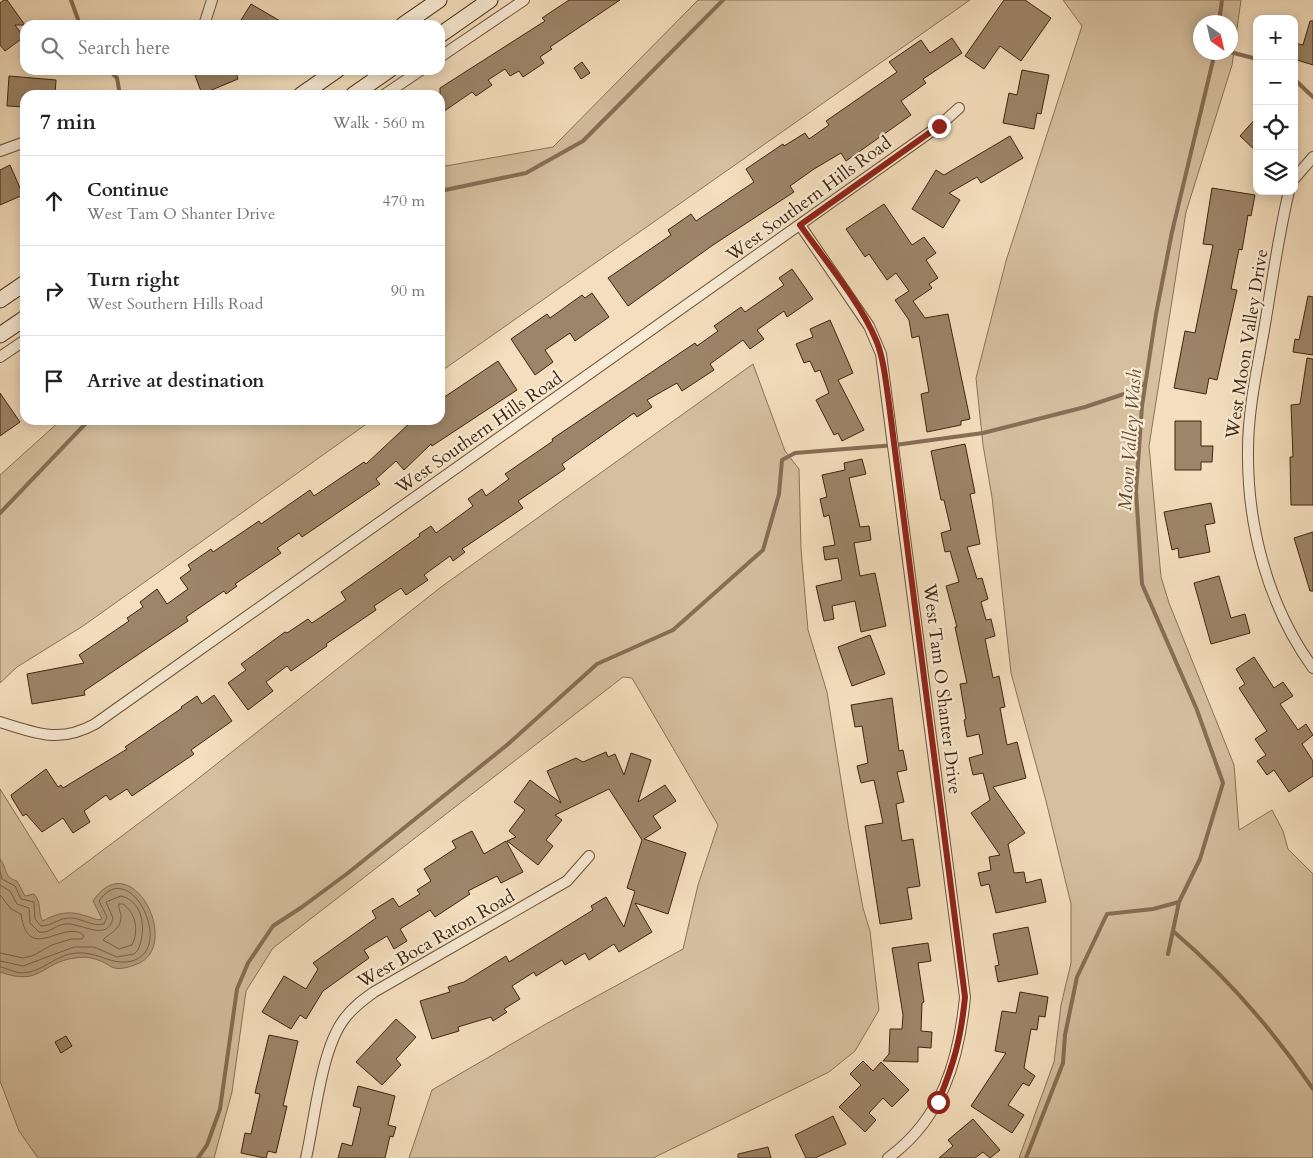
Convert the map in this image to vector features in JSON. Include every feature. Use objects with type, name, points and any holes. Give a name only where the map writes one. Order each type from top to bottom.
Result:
[{"type":"main road","points":[[410,20],[439,0]]},
{"type":"main road","points":[[445,32],[490,0]]},
{"type":"main road","points":[[308,90],[330,75]]},
{"type":"main road","points":[[359,90],[382,75]]},
{"type":"main road","points":[[0,300],[20,286]]},
{"type":"main road","points":[[0,335],[20,321]]},
{"type":"street","points":[[206,20],[212,0]]},
{"type":"street","points":[[445,54],[524,0]]},
{"type":"street","points":[[391,90],[414,75]]},
{"type":"street","name":"West Southern Hills Road","points":[[0,722],[39,735],[62,736],[82,732],[95,724],[939,126],[959,108]]},
{"type":"street","points":[[0,151],[20,144]]},
{"type":"street","points":[[1298,174],[1313,157]]},
{"type":"street","name":"West Moon Valley Drive","points":[[1288,195],[1251,405],[1248,449],[1249,489],[1255,533],[1270,584],[1289,627],[1313,668]]},
{"type":"street","name":"West Tam O Shanter Drive","points":[[800,225],[869,326],[881,354],[965,997],[962,1031],[954,1065],[938,1102],[920,1129],[888,1158]]},
{"type":"street","points":[[0,357],[20,343]]},
{"type":"street","name":"West Boca Raton Road","points":[[306,1158],[328,1052],[344,1018],[374,992],[567,881],[589,856]]},
{"type":"shaded area","points":[[698,0],[970,0],[445,368],[445,166],[553,147]]},
{"type":"shaded area","points":[[1063,0],[1241,0],[1238,22],[1238,15],[1193,15],[1193,60],[1233,60],[1186,212],[1149,446],[1161,577],[1169,603],[1234,765],[1239,830],[1272,810],[1283,831],[1288,849],[1313,874],[1313,1158],[1019,1158],[1054,1062],[1061,1005],[1071,963],[1071,904],[1046,801],[1011,673],[992,497],[983,445],[976,378],[1006,261],[1082,26]]},
{"type":"shaded area","points":[[753,364],[785,451],[799,469],[801,549],[808,630],[827,692],[863,908],[870,931],[879,1010],[855,1051],[829,1072],[653,1158],[409,1158],[432,1090],[546,1024],[683,949],[698,885],[718,825],[632,678],[623,677],[273,948],[246,991],[232,1092],[214,1158],[38,1158],[19,1131],[0,1081],[0,789],[59,883],[190,785],[441,587]]},
{"type":"shaded area","points":[[55,425],[365,425],[83,626],[17,667],[0,683],[0,475]]},
{"type":"water","points":[[0,859],[8,875],[17,881],[25,896],[34,894],[37,898],[43,921],[59,914],[69,913],[102,919],[93,901],[108,886],[123,884],[136,891],[147,904],[154,921],[155,939],[150,954],[137,964],[123,968],[114,968],[98,960],[83,957],[64,960],[25,977],[0,972]]},
{"type":"building","points":[[7,0],[21,20],[20,25],[15,25],[20,32],[20,40],[5,51],[0,45],[0,3]]},
{"type":"building","points":[[569,0],[620,0],[550,47],[552,49],[540,57],[544,63],[523,77],[519,71],[510,76],[505,69],[488,80],[492,85],[476,96],[472,92],[445,111],[445,90],[440,90],[440,88],[545,21],[542,18]]},
{"type":"building","points":[[1004,0],[1025,0],[1051,18],[1021,61],[1000,46],[984,69],[965,56]]},
{"type":"building","points":[[251,4],[278,20],[241,20]]},
{"type":"building","points":[[1310,21],[1313,21],[1313,65],[1298,60],[1298,44],[1303,45]]},
{"type":"building","points":[[952,38],[962,53],[923,79],[926,83],[901,101],[911,115],[846,161],[841,153],[814,169],[790,186],[794,192],[713,245],[628,306],[608,278],[671,235],[668,230],[691,214],[696,221],[754,182],[746,169],[783,144],[784,146],[805,133],[809,139],[829,125],[826,121],[897,72],[889,62],[921,40],[930,53]]},
{"type":"building","points":[[582,62],[590,73],[581,79],[574,68]]},
{"type":"building","points":[[1022,70],[1049,75],[1041,114],[1037,113],[1034,129],[1003,123],[1009,93],[1017,95]]},
{"type":"building","points":[[195,75],[237,75],[238,79],[212,90],[200,90]]},
{"type":"building","points":[[9,76],[56,80],[55,90],[20,90],[20,107],[7,106]]},
{"type":"building","points":[[1253,121],[1253,148],[1240,136]]},
{"type":"building","points":[[1010,136],[1023,158],[981,183],[977,177],[949,193],[960,200],[943,228],[912,209],[936,170],[944,175]]},
{"type":"building","points":[[10,165],[20,188],[20,196],[0,205],[0,170]]},
{"type":"building","points":[[1212,188],[1255,195],[1251,216],[1248,215],[1242,250],[1239,249],[1231,289],[1237,290],[1217,380],[1209,378],[1206,394],[1174,388],[1185,331],[1195,333],[1213,245],[1203,244]]},
{"type":"building","points":[[884,204],[912,245],[924,237],[936,253],[926,260],[938,278],[929,284],[932,288],[913,301],[925,318],[948,314],[970,419],[961,421],[961,425],[927,432],[921,394],[929,392],[919,336],[912,338],[909,320],[895,300],[909,291],[896,273],[887,280],[869,254],[865,257],[846,229]]},
{"type":"building","points":[[792,269],[813,299],[787,317],[784,311],[757,330],[764,339],[750,349],[743,340],[710,364],[714,370],[682,391],[677,383],[647,400],[652,407],[637,417],[634,413],[562,464],[565,469],[518,501],[523,508],[462,549],[465,552],[453,561],[450,556],[424,575],[428,580],[406,595],[401,588],[374,606],[376,610],[326,644],[327,646],[291,671],[287,666],[266,682],[273,691],[248,710],[228,683],[246,670],[241,664],[285,632],[287,633],[308,619],[312,623],[346,600],[341,592],[420,536],[419,534],[431,526],[436,533],[473,506],[468,499],[482,489],[486,496],[509,479],[505,474],[553,441],[552,439],[695,343],[697,346],[718,331],[714,326],[741,307],[745,312],[784,285],[779,278]]},
{"type":"building","points":[[592,293],[609,317],[575,341],[570,333],[545,350],[553,362],[535,375],[511,339],[547,314],[550,318],[582,295],[585,298]]},
{"type":"building","points":[[1308,296],[1313,297],[1313,355],[1293,352],[1295,339],[1299,340]]},
{"type":"building","points":[[830,320],[853,373],[838,380],[864,430],[842,441],[838,433],[834,435],[816,400],[829,393],[820,370],[815,372],[810,361],[804,363],[796,344],[813,337],[810,329]]},
{"type":"building","points":[[1307,358],[1313,359],[1313,505],[1291,505],[1290,457],[1293,457],[1291,405],[1300,404]]},
{"type":"building","points":[[498,361],[517,390],[432,446],[431,444],[404,470],[396,461],[376,479],[380,484],[302,537],[299,533],[277,548],[281,553],[235,584],[237,586],[226,594],[224,591],[186,617],[188,621],[84,691],[85,695],[32,704],[27,674],[84,663],[79,655],[129,621],[127,618],[143,607],[140,602],[157,589],[167,604],[188,589],[180,578],[191,570],[188,565],[211,549],[213,552],[259,521],[261,524],[310,490],[314,496],[364,462],[366,464],[408,425],[445,425],[445,397]]},
{"type":"building","points":[[0,393],[20,422],[0,436]]},
{"type":"building","points":[[1175,421],[1201,421],[1201,446],[1213,446],[1212,462],[1201,462],[1201,470],[1175,470]]},
{"type":"building","points":[[965,444],[975,493],[970,494],[980,544],[967,547],[977,579],[982,578],[988,599],[981,602],[986,620],[991,619],[995,636],[985,639],[993,678],[999,676],[1005,707],[1000,708],[1007,745],[1017,742],[1026,778],[993,787],[1025,833],[1008,844],[1014,873],[1024,872],[1026,883],[1041,879],[1046,902],[996,913],[989,884],[981,886],[978,873],[991,870],[989,857],[1000,855],[971,813],[990,800],[983,773],[973,775],[969,758],[983,754],[979,734],[967,737],[964,720],[966,719],[960,684],[967,683],[955,627],[957,627],[946,586],[959,582],[950,551],[945,552],[941,533],[951,530],[944,500],[941,500],[931,451]]},
{"type":"building","points":[[862,459],[866,474],[849,478],[860,527],[869,526],[871,540],[854,543],[860,576],[875,573],[886,626],[861,632],[855,601],[832,606],[834,619],[824,621],[816,586],[842,580],[838,558],[825,560],[823,547],[835,545],[829,515],[824,517],[820,499],[827,497],[822,475],[845,470],[844,463]]},
{"type":"building","points":[[1211,503],[1215,523],[1205,525],[1210,552],[1179,558],[1178,548],[1172,550],[1164,512]]},
{"type":"building","points":[[1313,532],[1313,591],[1310,591],[1294,538]]},
{"type":"building","points":[[1219,576],[1231,618],[1245,614],[1250,633],[1211,644],[1194,583]]},
{"type":"building","points":[[870,635],[885,674],[852,686],[838,647]]},
{"type":"building","points":[[1254,657],[1274,688],[1283,682],[1293,696],[1280,704],[1298,730],[1306,724],[1313,735],[1302,744],[1313,761],[1313,776],[1289,792],[1274,770],[1267,775],[1257,761],[1266,755],[1255,739],[1267,731],[1239,688],[1245,684],[1236,669]]},
{"type":"building","points":[[214,695],[232,721],[191,750],[194,754],[132,796],[127,789],[110,800],[106,795],[84,811],[90,822],[73,833],[63,818],[42,832],[26,814],[23,816],[12,798],[11,795],[46,769],[58,787],[61,785],[63,788],[127,749],[125,747],[197,696],[202,704]]},
{"type":"building","points":[[892,698],[899,751],[903,750],[907,770],[897,772],[904,802],[896,804],[902,841],[913,839],[920,886],[907,888],[912,919],[880,924],[865,826],[883,823],[874,780],[861,783],[857,766],[868,763],[862,726],[855,727],[851,705]]},
{"type":"building","points":[[606,752],[608,757],[615,754],[624,775],[631,753],[651,760],[638,802],[665,785],[676,801],[653,816],[661,828],[644,839],[686,853],[668,914],[635,903],[652,932],[619,952],[614,944],[589,960],[585,953],[565,965],[562,960],[536,976],[534,972],[512,986],[520,999],[504,1009],[507,1012],[493,1021],[491,1017],[458,1027],[459,1031],[432,1039],[420,1001],[450,992],[448,987],[464,982],[506,956],[509,962],[593,910],[591,906],[606,897],[624,927],[635,891],[627,888],[642,840],[609,789],[555,815],[562,820],[546,840],[553,846],[538,865],[507,841],[516,837],[509,831],[525,810],[514,802],[530,780],[561,803],[547,771],[576,758],[583,762]]},
{"type":"building","points":[[472,831],[484,854],[506,841],[523,872],[501,883],[497,876],[468,891],[470,894],[435,917],[430,910],[400,929],[407,941],[394,949],[387,936],[364,950],[369,958],[323,991],[306,1019],[300,1015],[291,1029],[262,1012],[284,976],[306,989],[318,969],[313,963],[376,918],[372,911],[393,898],[399,907],[420,894],[417,890],[431,881],[424,869],[456,848],[452,841]]},
{"type":"building","points":[[1028,927],[1038,974],[998,982],[995,966],[999,965],[993,934]]},
{"type":"building","points":[[928,943],[931,961],[918,963],[924,1002],[922,1003],[921,1031],[932,1032],[931,1048],[918,1047],[918,1062],[883,1061],[889,1054],[890,1029],[902,1029],[903,1015],[892,948]]},
{"type":"building","points":[[1020,992],[1048,997],[1045,1017],[1039,1016],[1037,1030],[1031,1029],[1024,1068],[1035,1076],[1029,1086],[1023,1083],[1008,1105],[1024,1115],[1012,1133],[971,1106],[1006,1053],[995,1051],[1002,1011],[1016,1013]]},
{"type":"building","points":[[396,1019],[416,1037],[396,1059],[401,1065],[382,1085],[356,1062]]},
{"type":"building","points":[[269,1035],[298,1041],[283,1106],[287,1106],[276,1153],[268,1151],[266,1158],[264,1158],[241,1153],[245,1133],[251,1134],[260,1094],[255,1093]]},
{"type":"building","points":[[66,1036],[72,1046],[61,1053],[55,1042]]},
{"type":"building","points":[[863,1061],[873,1071],[881,1062],[909,1090],[892,1107],[883,1098],[869,1113],[876,1120],[865,1132],[839,1107],[861,1085],[850,1074]]},
{"type":"building","points":[[358,1086],[395,1096],[388,1125],[396,1127],[393,1137],[390,1136],[385,1158],[338,1158],[342,1143],[352,1146],[361,1108],[353,1106]]},
{"type":"building","points":[[833,1116],[846,1144],[815,1158],[806,1158],[795,1135]]},
{"type":"building","points":[[973,1119],[1000,1150],[990,1158],[983,1152],[975,1158],[939,1158],[953,1146],[948,1140]]},
{"type":"building","points":[[768,1147],[771,1158],[738,1158],[738,1154]]},
{"type":"waterway","points":[[71,0],[78,20]]},
{"type":"waterway","points":[[445,190],[526,173],[583,141],[723,0]]},
{"type":"waterway","name":"Moon Valley Wash","points":[[1220,15],[1222,0]]},
{"type":"waterway","points":[[1238,54],[1253,58]]},
{"type":"waterway","name":"Moon Valley Wash","points":[[1168,954],[1179,902],[1200,859],[1223,783],[1197,710],[1142,584],[1136,491],[1142,406],[1156,314],[1172,232],[1213,60]]},
{"type":"waterway","points":[[114,75],[117,78],[119,90]]},
{"type":"waterway","points":[[1298,83],[1313,97]]},
{"type":"waterway","points":[[198,1158],[207,1145],[220,1109],[237,989],[248,963],[273,926],[348,873],[507,745],[597,664],[673,630],[763,550],[779,494],[782,460],[795,453],[895,445],[983,433],[1085,407],[1130,392],[1145,383]]},
{"type":"waterway","points":[[0,513],[84,425]]},
{"type":"waterway","name":"Moon Valley Wash","points":[[1026,1158],[1063,1063],[1065,1035],[1077,977],[1107,914],[1153,909],[1179,902]]},
{"type":"waterway","name":"Moon Valley Wash","points":[[1173,931],[1231,986],[1266,1025],[1313,1089]]},
{"type":"route","points":[[938,1102],[954,1065],[962,1031],[965,997],[888,396],[881,354],[876,339],[846,290],[800,225],[939,126]]}]
